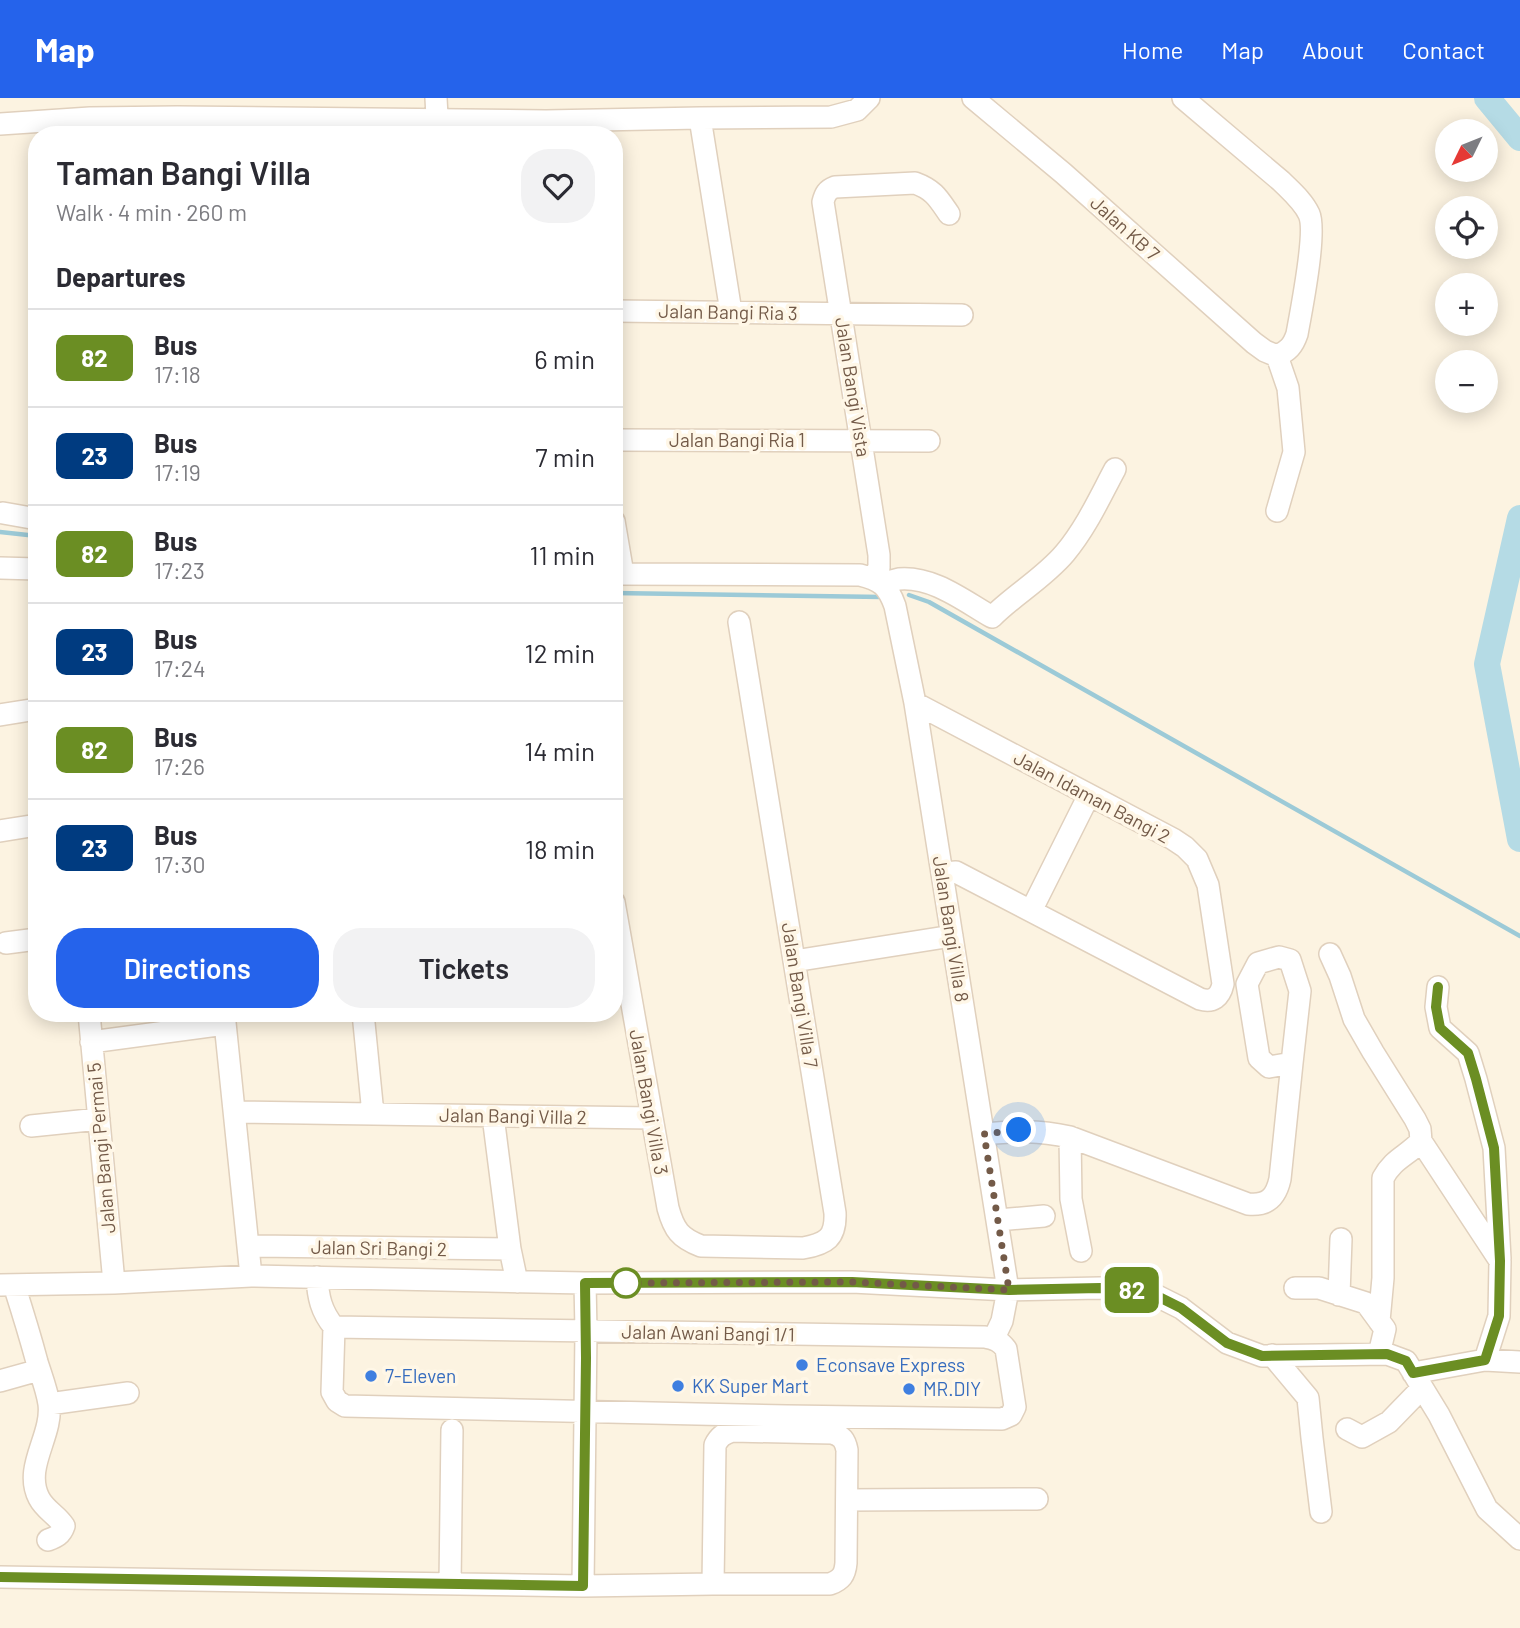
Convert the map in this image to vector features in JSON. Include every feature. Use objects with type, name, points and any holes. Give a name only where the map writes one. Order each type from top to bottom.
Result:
[{"type":"street","points":[[436,98],[438,126]]},
{"type":"street","points":[[578,126],[701,118],[831,117],[857,110],[869,98]]},
{"type":"street","name":"Jalan KB 7","points":[[973,98],[1063,173],[1254,343],[1277,356]]},
{"type":"street","points":[[1183,98],[1281,181],[1299,199],[1311,217],[1309,259],[1297,334],[1293,345],[1277,356],[1288,388],[1294,452],[1277,511]]},
{"type":"street","points":[[0,124],[90,118],[187,117],[300,126]]},
{"type":"street","points":[[701,118],[731,312]]},
{"type":"street","name":"Jalan Bangi Vista","points":[[878,581],[879,555],[823,202],[829,189],[835,187],[915,183],[934,192],[949,214]]},
{"type":"street","name":"Jalan Bangi Ria 3","points":[[623,311],[962,315]]},
{"type":"street","name":"Jalan Bangi Ria 1","points":[[623,440],[929,441]]},
{"type":"street","points":[[623,574],[860,575],[878,581],[918,580],[937,586],[992,617],[1066,552],[1115,469]]},
{"type":"street","points":[[1,515],[28,518]]},
{"type":"street","points":[[0,568],[28,569]]},
{"type":"street","name":"Jalan Bangi Villa 8","points":[[878,581],[891,594],[895,606],[915,703],[1009,1290]]},
{"type":"street","name":"Jalan Bangi Villa 7","points":[[701,1245],[803,1248],[818,1245],[831,1236],[836,1225],[739,622]]},
{"type":"street","name":"Jalan Idaman Bangi 2","points":[[915,703],[1185,847],[1197,859],[1208,885],[1223,984],[1221,992],[1215,1000],[1200,999],[1031,911]]},
{"type":"street","points":[[0,715],[28,710]]},
{"type":"street","points":[[942,873],[956,872],[1031,911],[1089,795]]},
{"type":"street","points":[[0,831],[28,826]]},
{"type":"street","points":[[794,961],[952,936]]},
{"type":"street","points":[[6,943],[28,940]]},
{"type":"street","points":[[1330,954],[1354,1018],[1415,1119],[1420,1129],[1421,1141],[1500,1261]]},
{"type":"street","points":[[984,1134],[1019,1130],[1070,1137],[1248,1204],[1259,1205],[1269,1201],[1278,1192],[1293,1063],[1300,991],[1290,960],[1279,957],[1258,963],[1247,984],[1259,1058],[1269,1067],[1293,1063]]},
{"type":"street","name":"Jalan Bangi Villa 3","points":[[623,960],[668,1208],[678,1233],[701,1245]]},
{"type":"street","points":[[1438,987],[1436,1007],[1440,1028],[1468,1053],[1494,1148],[1500,1261],[1499,1316],[1485,1360]]},
{"type":"street","name":"Jalan Bangi Permai 5","points":[[90,1022],[114,1283]]},
{"type":"street","points":[[91,1042],[208,1022]]},
{"type":"street","points":[[225,1022],[251,1276]]},
{"type":"street","points":[[364,1022],[373,1114]]},
{"type":"street","name":"Jalan Bangi Villa 2","points":[[235,1112],[652,1118]]},
{"type":"street","points":[[492,1116],[517,1282]]},
{"type":"street","points":[[31,1126],[99,1119]]},
{"type":"street","points":[[1070,1137],[1070,1199],[1081,1251]]},
{"type":"street","points":[[1382,1336],[1382,1178],[1389,1166],[1412,1151],[1421,1141]]},
{"type":"street","points":[[998,1220],[1044,1216]]},
{"type":"street","points":[[1339,1295],[1341,1239]]},
{"type":"street","name":"Jalan Sri Bangi 2","points":[[248,1246],[510,1249]]},
{"type":"street","points":[[48,1540],[62,1532],[64,1526],[45,1507],[34,1481],[34,1471],[45,1438],[49,1405],[40,1370],[7,1285],[251,1276],[585,1283],[852,1282],[1009,1290],[1127,1289],[1157,1296],[1181,1308],[1227,1343],[1262,1356],[1382,1336]]},
{"type":"street","points":[[317,1277],[321,1308],[334,1327],[332,1392],[337,1401],[345,1406],[1002,1419],[1010,1415],[1015,1407],[1000,1344],[1009,1290]]},
{"type":"street","points":[[583,1586],[585,1283]]},
{"type":"street","points":[[1295,1288],[1319,1288],[1366,1303],[1382,1336],[1387,1354],[1406,1361],[1438,1415],[1487,1509],[1520,1539]]},
{"type":"street","name":"Jalan Awani Bangi 1/1","points":[[334,1327],[985,1337],[1000,1344]]},
{"type":"street","points":[[1272,1355],[1308,1398],[1321,1512]]},
{"type":"street","points":[[1347,1429],[1362,1437],[1389,1422],[1417,1380],[1485,1360],[1520,1362]]},
{"type":"street","points":[[0,1381],[40,1370]]},
{"type":"street","points":[[49,1405],[128,1393]]},
{"type":"street","points":[[450,1584],[452,1430]]},
{"type":"street","points":[[0,1577],[583,1586],[830,1584],[838,1581],[846,1572],[845,1440],[832,1433],[732,1431],[718,1439],[715,1445],[713,1584]]},
{"type":"street","points":[[847,1500],[1037,1499]]},
{"type":"waterway","points":[[1487,98],[1520,138]]},
{"type":"waterway","points":[[1520,518],[1487,664],[1520,839]]},
{"type":"waterway","points":[[0,532],[28,535]]},
{"type":"waterway","points":[[623,593],[882,597]]},
{"type":"waterway","points":[[909,595],[929,602],[1520,936]]},
{"type":"bus line","name":"82","points":[[0,1577],[583,1586],[585,1283],[852,1282],[1009,1290],[1127,1289],[1157,1296],[1181,1308],[1227,1343],[1262,1356],[1387,1354],[1406,1361],[1413,1373],[1485,1360],[1499,1316],[1500,1261],[1494,1148],[1468,1053],[1440,1028],[1436,1007],[1438,987]]},
{"type":"place","name":"Econsave Express","points":[[802,1365]]},
{"type":"place","name":"7-Eleven","points":[[371,1376]]},
{"type":"place","name":"KK Super Mart","points":[[678,1386]]},
{"type":"place","name":"MR.DIY","points":[[909,1389]]},
{"type":"route","points":[[626,1283],[852,1282],[1009,1290],[984,1134],[1019,1130]]}]
